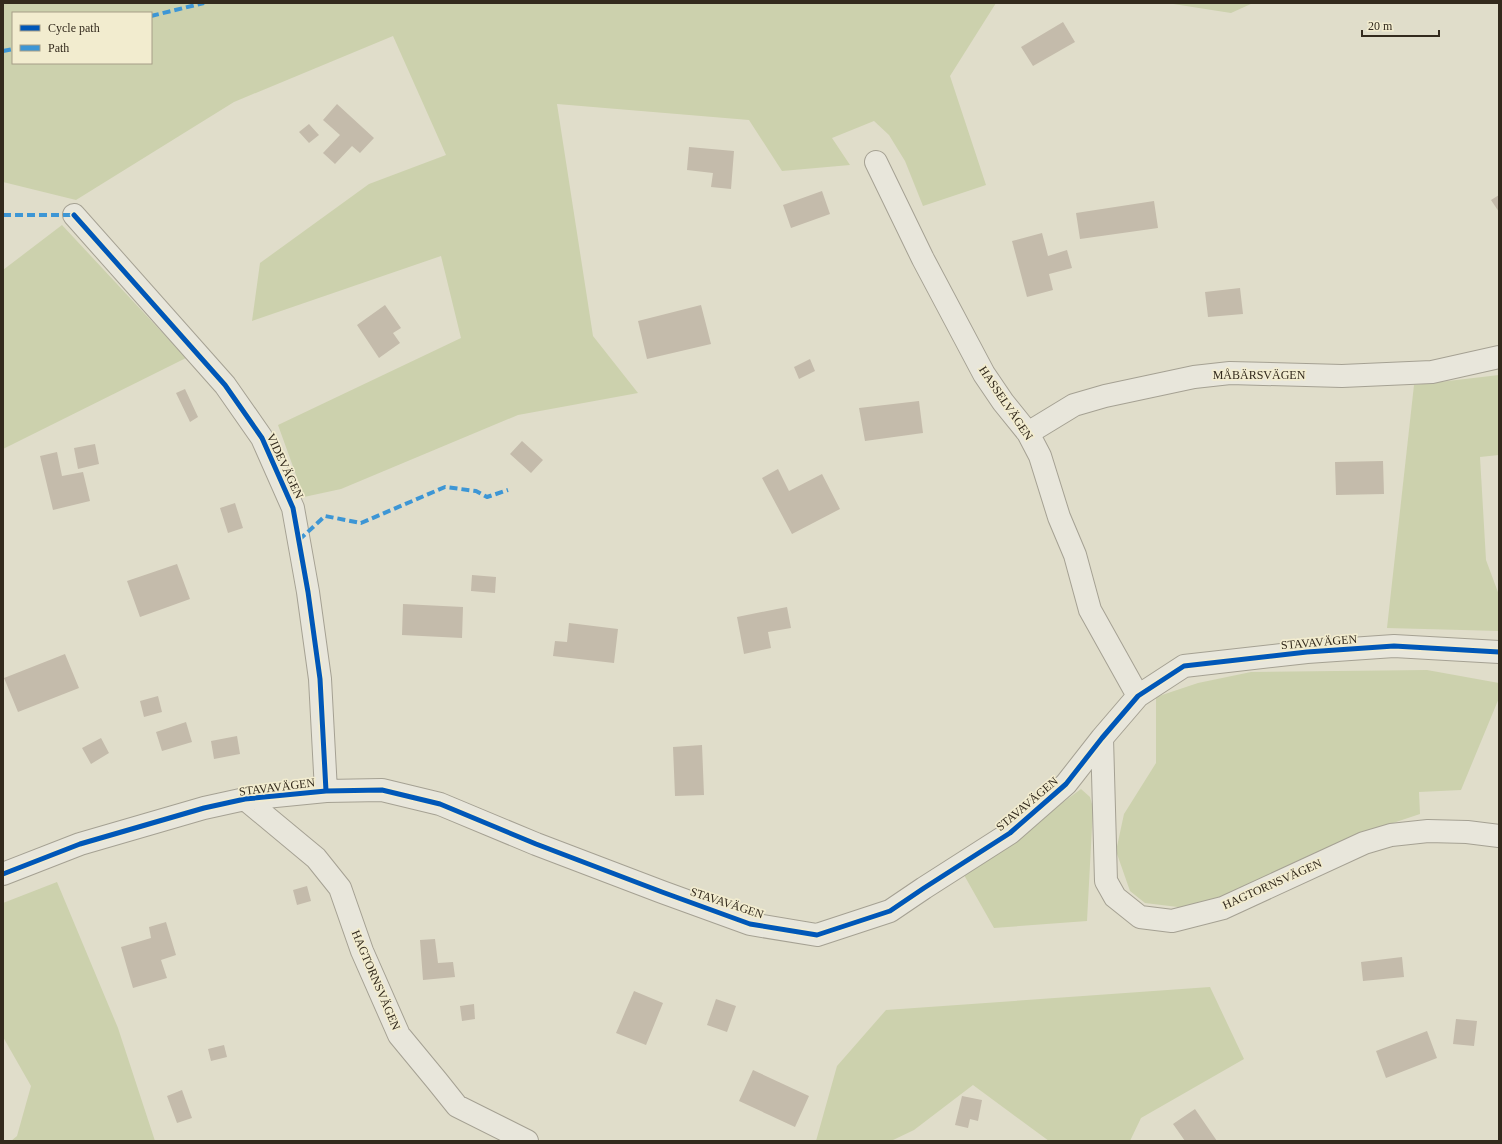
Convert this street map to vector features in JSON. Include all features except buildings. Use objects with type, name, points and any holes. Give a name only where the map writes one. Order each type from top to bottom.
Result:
[{"type":"street","name":"HASSELVÄGEN","points":[[876,162],[923,259],[984,374],[1003,402],[1028,433],[1040,456],[1059,517],[1075,555],[1090,610],[1138,696]]},
{"type":"street","name":"VIDEVÄGEN","points":[[74,215],[225,385],[262,438],[293,508],[308,592],[320,679],[326,791]]},
{"type":"street","name":"MÅBÄRSVÄGEN","points":[[1028,433],[1074,405],[1105,396],[1194,377],[1230,373],[1342,376],[1432,372],[1499,357]]},
{"type":"street","name":"STAVAVÄGEN","points":[[3,874],[80,844],[204,808],[245,800],[326,791],[382,790],[440,804],[536,844],[750,924],[817,935],[890,911],[1010,833],[1066,784],[1102,738],[1138,696],[1184,666],[1307,652],[1394,646],[1499,652]]},
{"type":"street","name":"HAGTORNSVÄGEN","points":[[1102,738],[1106,881],[1115,897],[1140,917],[1172,921],[1223,908],[1364,843],[1391,835],[1428,831],[1467,832],[1499,836]]},
{"type":"street","name":"HAGTORNSVÄGEN","points":[[245,800],[316,858],[340,888],[362,951],[399,1035],[432,1076],[457,1106],[527,1141]]},
{"type":"green space","points":[[3,3],[996,3],[950,76],[986,185],[923,206],[905,161],[889,135],[874,121],[832,138],[850,165],[782,171],[749,120],[557,104],[593,336],[638,393],[518,415],[341,489],[304,497],[278,425],[461,338],[441,256],[252,321],[260,263],[369,184],[446,155],[393,36],[234,102],[76,200],[3,182]]},
{"type":"green space","points":[[1167,3],[1253,3],[1231,13]]},
{"type":"green space","points":[[62,225],[186,358],[3,449],[3,270]]},
{"type":"green space","points":[[1499,375],[1499,455],[1480,457],[1486,560],[1499,595],[1499,631],[1387,628],[1414,385]]},
{"type":"green space","points":[[1427,670],[1499,683],[1499,698],[1461,790],[1419,792],[1420,814],[1348,838],[1213,902],[1186,908],[1145,903],[1130,891],[1116,851],[1124,814],[1156,763],[1156,697],[1198,683],[1251,672]]},
{"type":"green space","points":[[1081,789],[1090,797],[1093,808],[1087,921],[994,928],[964,875]]},
{"type":"green space","points":[[57,882],[118,1028],[155,1141],[11,1141],[17,1136],[31,1086],[3,1037],[3,903]]},
{"type":"green space","points":[[1210,987],[1244,1059],[1141,1118],[1130,1141],[1049,1141],[973,1085],[914,1130],[891,1141],[816,1141],[837,1066],[886,1010]]},
{"type":"marked path","points":[[152,16],[204,3]]},
{"type":"marked path","points":[[3,51],[12,49]]},
{"type":"marked path","points":[[3,215],[74,215]]},
{"type":"marked path","points":[[299,540],[325,516],[361,523],[445,487],[476,491],[487,497],[508,490]]},
{"type":"cycle path","points":[[74,215],[225,385],[262,438],[293,508],[308,592],[320,679],[326,791]]},
{"type":"cycle path","points":[[3,874],[80,844],[204,808],[245,799],[326,791],[382,790],[440,804],[536,844],[750,924],[817,935],[890,911],[1010,833],[1066,784],[1102,738],[1138,696],[1184,666],[1307,652],[1394,646],[1499,652]]}]
